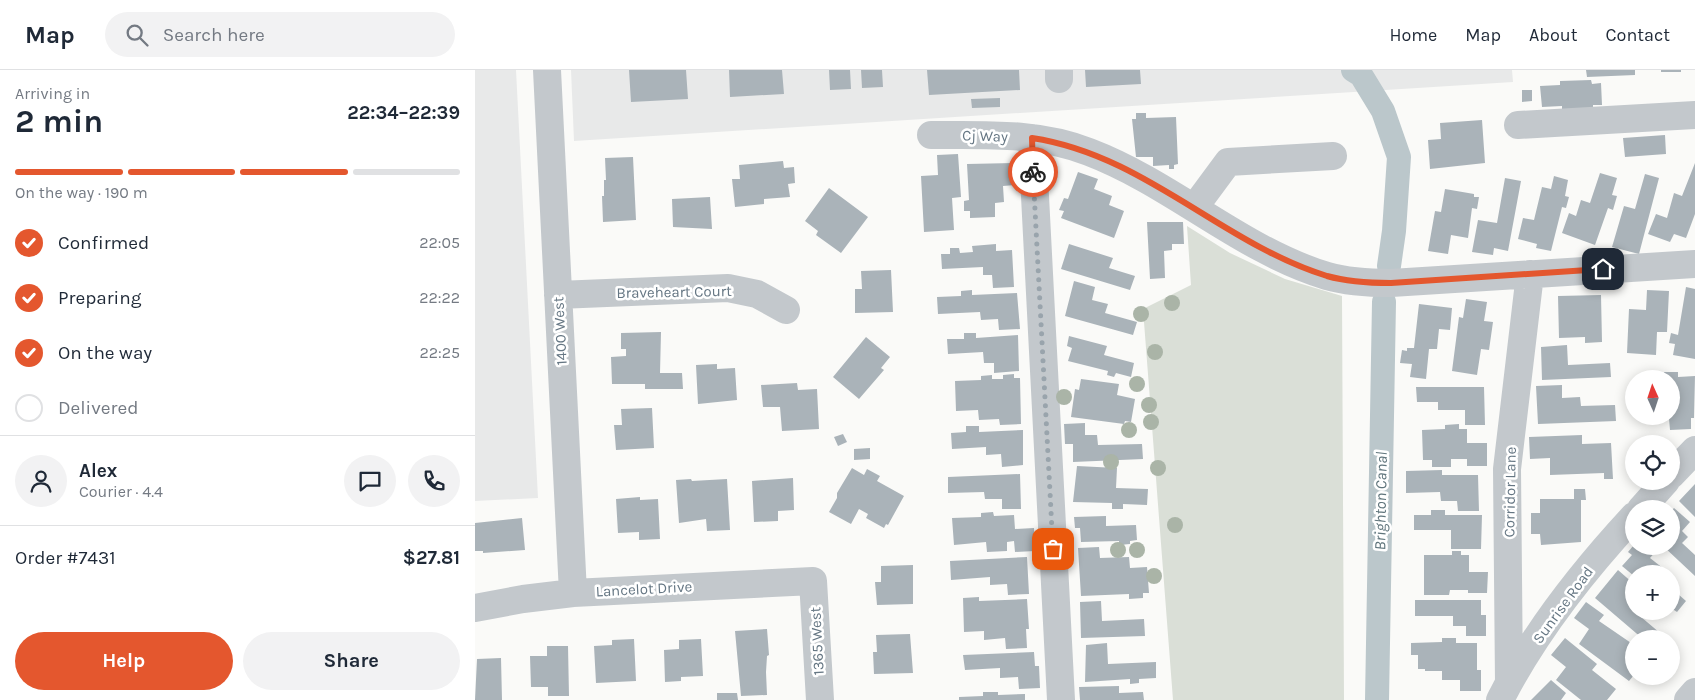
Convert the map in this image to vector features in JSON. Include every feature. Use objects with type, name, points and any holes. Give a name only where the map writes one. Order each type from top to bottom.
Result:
[{"type":"street","name":"1400 West","points":[[547,70],[573,593]]},
{"type":"street","points":[[1517,125],[1695,115]]},
{"type":"street","name":"Cj Way","points":[[931,135],[1032,138],[1063,143],[1090,152],[1135,174],[1292,263],[1337,278],[1361,282],[1391,283],[1695,264]]},
{"type":"street","points":[[1032,138],[1061,700]]},
{"type":"street","points":[[1194,208],[1227,162],[1333,156]]},
{"type":"street","name":"Corridor Lane","points":[[1505,691],[1507,468],[1530,274]]},
{"type":"street","name":"Braveheart Court","points":[[558,295],[727,288],[757,294],[785,310]]},
{"type":"street","points":[[1680,466],[1695,450]]},
{"type":"street","points":[[1649,500],[1658,490]]},
{"type":"street","name":"Sunrise Road","points":[[1505,691],[1562,602],[1625,527]]},
{"type":"street","name":"Lancelot Drive","points":[[475,608],[523,599],[573,593],[813,581]]},
{"type":"street","name":"1365 West","points":[[813,581],[820,700]]},
{"type":"street","points":[[1688,700],[1695,692]]},
{"type":"shaded area","points":[[475,70],[516,70],[538,498],[475,501]]},
{"type":"shaded area","points":[[571,70],[1512,70],[1513,82],[574,141]]},
{"type":"shaded area","points":[[1187,226],[1230,253],[1285,279],[1342,296],[1344,700],[1173,700],[1143,309],[1191,285]]},
{"type":"building","points":[[629,70],[686,70],[688,99],[631,102]]},
{"type":"building","points":[[729,70],[782,70],[784,94],[730,97]]},
{"type":"building","points":[[829,70],[850,70],[851,89],[830,90]]},
{"type":"building","points":[[861,70],[882,70],[883,87],[862,88]]},
{"type":"building","points":[[927,70],[1019,70],[1020,90],[929,95]]},
{"type":"building","points":[[1085,70],[1140,70],[1141,84],[1086,87]]},
{"type":"building","points":[[1586,70],[1635,70],[1635,75],[1587,77]]},
{"type":"building","points":[[1661,70],[1681,70],[1681,72],[1661,72]]},
{"type":"building","points":[[1591,80],[1592,84],[1601,83],[1602,105],[1593,105],[1593,109],[1562,111],[1562,106],[1542,107],[1540,86],[1560,85],[1560,81]]},
{"type":"building","points":[[1522,90],[1532,90],[1532,101],[1522,102]]},
{"type":"building","points":[[1000,98],[1000,107],[972,108],[971,99]]},
{"type":"building","points":[[1136,113],[1146,113],[1146,118],[1176,117],[1178,164],[1174,165],[1174,169],[1169,169],[1169,165],[1153,166],[1153,157],[1136,157],[1132,119],[1136,119]]},
{"type":"building","points":[[1482,120],[1485,163],[1430,169],[1428,140],[1441,139],[1440,123]]},
{"type":"building","points":[[1665,135],[1666,154],[1625,157],[1623,138]]},
{"type":"building","points":[[958,154],[961,197],[952,198],[954,230],[924,232],[921,176],[938,175],[937,155]]},
{"type":"building","points":[[633,157],[636,220],[603,222],[602,196],[604,196],[604,180],[606,180],[605,158]]},
{"type":"building","points":[[783,161],[784,168],[794,167],[795,183],[788,184],[790,197],[764,199],[764,204],[735,207],[732,179],[740,179],[739,165]]},
{"type":"building","points":[[1014,163],[1015,185],[1003,186],[1004,202],[995,203],[995,217],[970,218],[970,211],[964,211],[964,201],[969,200],[967,164]]},
{"type":"building","points":[[1695,163],[1695,214],[1686,238],[1674,234],[1670,242],[1648,234],[1656,214],[1667,218],[1674,193],[1682,196]]},
{"type":"building","points":[[1078,172],[1098,179],[1094,189],[1112,196],[1109,205],[1124,211],[1114,238],[1061,218],[1064,211],[1059,210],[1064,198],[1068,199]]},
{"type":"building","points":[[1600,173],[1617,178],[1612,195],[1617,196],[1613,210],[1608,208],[1595,245],[1562,233],[1569,213],[1576,216],[1581,200],[1590,203]]},
{"type":"building","points":[[1645,174],[1659,178],[1639,254],[1612,247],[1624,206],[1635,209]]},
{"type":"building","points":[[1554,176],[1568,180],[1565,196],[1569,197],[1566,208],[1562,207],[1551,251],[1536,248],[1537,244],[1518,239],[1523,218],[1534,220],[1542,187],[1551,189]]},
{"type":"building","points":[[1505,178],[1521,181],[1508,251],[1494,248],[1493,255],[1472,252],[1478,220],[1497,223]]},
{"type":"building","points":[[829,188],[868,217],[841,253],[816,235],[818,231],[805,221]]},
{"type":"building","points":[[1445,189],[1474,194],[1474,197],[1479,197],[1477,209],[1472,208],[1468,238],[1451,235],[1448,254],[1428,251],[1435,211],[1441,212]]},
{"type":"building","points":[[710,197],[712,229],[673,227],[672,199]]},
{"type":"building","points":[[1147,222],[1183,222],[1184,244],[1172,244],[1172,250],[1164,251],[1165,278],[1150,279]]},
{"type":"building","points":[[996,244],[996,251],[1012,250],[1014,287],[993,288],[992,275],[983,275],[983,267],[942,269],[941,254],[950,254],[950,248],[959,248],[960,253],[973,252],[972,246]]},
{"type":"building","points":[[1069,244],[1113,258],[1109,268],[1135,276],[1130,290],[1061,269]]},
{"type":"building","points":[[891,270],[893,312],[855,313],[855,289],[862,289],[861,271]]},
{"type":"building","points":[[1074,281],[1095,287],[1092,300],[1108,304],[1105,313],[1137,322],[1133,335],[1065,316]]},
{"type":"building","points":[[1686,287],[1695,289],[1695,359],[1673,355],[1675,344],[1669,343],[1671,333],[1678,335]]},
{"type":"building","points":[[972,290],[972,295],[1017,293],[1020,329],[999,330],[998,319],[981,320],[980,312],[938,314],[937,297],[961,296],[961,291]]},
{"type":"building","points":[[1647,290],[1669,291],[1667,332],[1657,332],[1656,355],[1627,353],[1629,309],[1646,310]]},
{"type":"building","points":[[1601,295],[1602,342],[1585,343],[1585,337],[1559,338],[1558,296]]},
{"type":"building","points":[[1466,299],[1487,302],[1484,321],[1493,322],[1489,350],[1481,349],[1477,375],[1452,371],[1459,317],[1463,318]]},
{"type":"building","points":[[1419,304],[1452,308],[1450,330],[1439,329],[1437,349],[1429,349],[1426,379],[1410,377],[1412,364],[1400,363],[1402,350],[1407,351],[1407,348],[1414,348]]},
{"type":"building","points":[[661,332],[660,373],[682,373],[683,389],[645,389],[645,384],[612,384],[611,357],[626,356],[626,349],[621,349],[621,333]]},
{"type":"building","points":[[964,333],[976,333],[976,338],[1018,335],[1019,371],[994,373],[994,363],[984,363],[983,352],[948,354],[947,339],[964,339]]},
{"type":"building","points":[[1069,336],[1107,346],[1104,355],[1134,363],[1131,377],[1116,373],[1114,377],[1107,375],[1108,371],[1068,361],[1072,348],[1067,346]]},
{"type":"building","points":[[866,337],[890,357],[881,368],[884,370],[859,399],[833,377]]},
{"type":"building","points":[[1567,345],[1568,365],[1610,363],[1611,377],[1542,380],[1541,347]]},
{"type":"building","points":[[717,364],[717,369],[735,368],[737,400],[698,404],[696,365]]},
{"type":"building","points":[[1014,374],[1014,378],[1020,378],[1021,424],[1000,425],[999,419],[979,420],[978,410],[956,411],[955,381],[981,380],[981,376],[992,375],[992,379],[1003,379],[1003,375]]},
{"type":"building","points":[[1695,376],[1694,418],[1691,418],[1691,429],[1670,430],[1670,425],[1680,425],[1680,377]]},
{"type":"building","points":[[1081,379],[1119,384],[1117,395],[1135,399],[1131,422],[1125,421],[1124,424],[1071,417],[1075,389],[1079,390]]},
{"type":"building","points":[[797,383],[798,390],[817,389],[819,429],[782,431],[780,407],[763,407],[761,385]]},
{"type":"building","points":[[1562,385],[1562,398],[1580,397],[1581,406],[1615,405],[1616,421],[1538,424],[1536,386]]},
{"type":"building","points":[[1416,387],[1484,387],[1485,425],[1465,425],[1465,410],[1438,410],[1438,402],[1417,402]]},
{"type":"building","points":[[652,408],[654,448],[616,450],[614,425],[622,425],[621,409]]},
{"type":"building","points":[[1085,423],[1085,435],[1097,435],[1098,445],[1142,444],[1143,459],[1073,462],[1073,444],[1065,444],[1064,424]]},
{"type":"building","points":[[1459,424],[1459,429],[1467,429],[1467,443],[1487,443],[1487,466],[1467,466],[1467,459],[1451,459],[1451,467],[1432,467],[1432,460],[1423,460],[1422,430],[1445,429],[1445,425]]},
{"type":"building","points":[[966,426],[979,426],[979,432],[1023,430],[1023,465],[1002,467],[1001,454],[986,455],[986,447],[952,449],[951,433],[966,432]]},
{"type":"building","points":[[843,434],[847,442],[838,446],[834,437]]},
{"type":"building","points":[[1582,435],[1582,444],[1611,443],[1613,479],[1604,479],[1604,473],[1550,475],[1550,458],[1530,459],[1529,437]]},
{"type":"building","points":[[870,448],[870,459],[854,460],[854,449]]},
{"type":"building","points":[[1077,466],[1117,468],[1116,488],[1148,489],[1147,505],[1123,504],[1123,509],[1112,509],[1112,503],[1073,502]]},
{"type":"building","points":[[852,468],[864,475],[867,469],[880,476],[877,481],[904,496],[888,525],[886,524],[884,528],[866,518],[868,514],[859,509],[851,524],[829,512],[837,498],[837,493]]},
{"type":"building","points":[[1442,470],[1442,475],[1478,475],[1479,511],[1458,511],[1457,501],[1441,501],[1440,492],[1406,493],[1406,471]]},
{"type":"building","points":[[1020,474],[1021,509],[1002,509],[1002,499],[985,499],[984,492],[948,493],[948,477]]},
{"type":"building","points":[[793,478],[794,510],[778,511],[778,521],[754,522],[752,481]]},
{"type":"building","points":[[691,479],[692,481],[727,479],[730,530],[707,531],[706,519],[679,523],[676,480]]},
{"type":"building","points":[[1695,484],[1695,517],[1680,502]]},
{"type":"building","points":[[1574,489],[1585,489],[1586,500],[1581,500],[1581,542],[1541,545],[1540,534],[1531,534],[1531,513],[1540,513],[1540,499],[1574,499]]},
{"type":"building","points":[[640,497],[640,500],[658,499],[660,539],[639,540],[639,532],[618,533],[616,499]]},
{"type":"building","points":[[1431,510],[1445,510],[1445,515],[1482,515],[1481,549],[1451,549],[1451,530],[1414,530],[1414,515],[1431,515]]},
{"type":"building","points":[[993,512],[994,516],[1014,515],[1015,529],[1034,528],[1035,551],[1015,552],[1014,541],[1007,542],[1007,551],[987,552],[986,542],[954,545],[952,518],[981,517],[981,513]]},
{"type":"building","points":[[1680,513],[1690,522],[1682,531],[1688,537],[1682,543],[1695,555],[1695,576],[1673,555],[1680,555]]},
{"type":"building","points":[[1106,516],[1106,526],[1136,525],[1137,540],[1130,541],[1130,544],[1119,545],[1119,541],[1081,542],[1080,528],[1075,528],[1074,517]]},
{"type":"building","points":[[522,518],[525,550],[483,553],[483,551],[475,551],[475,523]]},
{"type":"building","points":[[1099,547],[1100,558],[1129,557],[1130,568],[1147,567],[1149,593],[1143,593],[1143,598],[1129,599],[1129,594],[1081,596],[1078,548]]},
{"type":"building","points":[[1452,551],[1461,551],[1461,555],[1469,555],[1469,572],[1488,572],[1487,593],[1468,593],[1468,590],[1450,590],[1449,595],[1424,595],[1424,555],[1452,555]]},
{"type":"building","points":[[1632,555],[1653,555],[1650,558],[1659,565],[1625,565],[1625,568],[1622,566]]},
{"type":"building","points":[[1027,557],[1029,594],[1008,595],[1007,584],[990,585],[990,577],[951,580],[950,561]]},
{"type":"building","points":[[913,565],[913,604],[877,605],[875,582],[881,582],[881,566]]},
{"type":"building","points":[[1618,570],[1625,576],[1625,620],[1645,620],[1656,630],[1632,630],[1595,598]]},
{"type":"building","points":[[1680,596],[1686,601],[1680,608]]},
{"type":"building","points":[[979,597],[979,601],[1027,599],[1029,629],[1026,629],[1027,648],[1006,649],[1005,638],[984,640],[984,631],[964,632],[963,598]]},
{"type":"building","points":[[1415,600],[1481,600],[1481,615],[1486,615],[1486,636],[1466,636],[1466,626],[1453,626],[1453,616],[1415,616]]},
{"type":"building","points":[[1101,601],[1102,621],[1144,619],[1145,636],[1081,638],[1080,602]]},
{"type":"building","points":[[1586,602],[1604,615],[1599,621],[1625,639],[1625,678],[1579,644],[1589,629],[1574,618]]},
{"type":"building","points":[[767,629],[769,655],[767,656],[766,672],[767,695],[741,696],[735,631]]},
{"type":"building","points":[[910,634],[913,673],[874,674],[873,652],[877,652],[876,635]]},
{"type":"building","points":[[1442,638],[1456,638],[1456,643],[1477,643],[1477,670],[1481,670],[1481,691],[1460,691],[1460,680],[1442,680],[1442,671],[1418,669],[1418,655],[1411,655],[1411,643],[1442,642]]},
{"type":"building","points":[[1565,638],[1597,664],[1592,670],[1616,689],[1607,700],[1581,700],[1556,680],[1566,667],[1551,655]]},
{"type":"building","points":[[634,639],[636,681],[596,683],[594,646],[612,645],[612,640]]},
{"type":"building","points":[[701,639],[703,676],[681,677],[681,681],[665,682],[664,650],[679,649],[679,640]]},
{"type":"building","points":[[1107,643],[1108,664],[1156,662],[1156,678],[1139,679],[1139,683],[1130,684],[1130,679],[1085,682],[1086,645]]},
{"type":"building","points":[[547,646],[568,646],[569,696],[548,696],[548,687],[531,687],[530,656],[547,656]]},
{"type":"building","points":[[1034,652],[1035,666],[1039,666],[1040,688],[1019,689],[1018,677],[1000,678],[1000,668],[965,670],[963,655]]},
{"type":"building","points":[[501,658],[502,700],[475,700],[477,659]]},
{"type":"building","points":[[1551,680],[1566,693],[1561,700],[1531,700]]},
{"type":"building","points":[[1119,686],[1119,693],[1143,692],[1144,700],[1080,700],[1079,687]]},
{"type":"building","points":[[983,692],[998,692],[998,695],[1025,694],[1025,700],[959,700],[959,697],[983,696]]},
{"type":"building","points":[[717,693],[737,693],[738,700],[717,700]]},
{"type":"waterway","name":"Brighton Canal","points":[[1353,70],[1361,75],[1383,111],[1399,157],[1394,231],[1389,266]]},
{"type":"waterway","name":"Brighton Canal","points":[[1377,700],[1384,302]]},
{"type":"way so far","points":[[1033,172],[1053,549]]},
{"type":"route","points":[[1033,172],[1032,138],[1063,143],[1090,152],[1174,195],[1207,217],[1292,263],[1328,276],[1361,282],[1391,283],[1603,269]]}]
